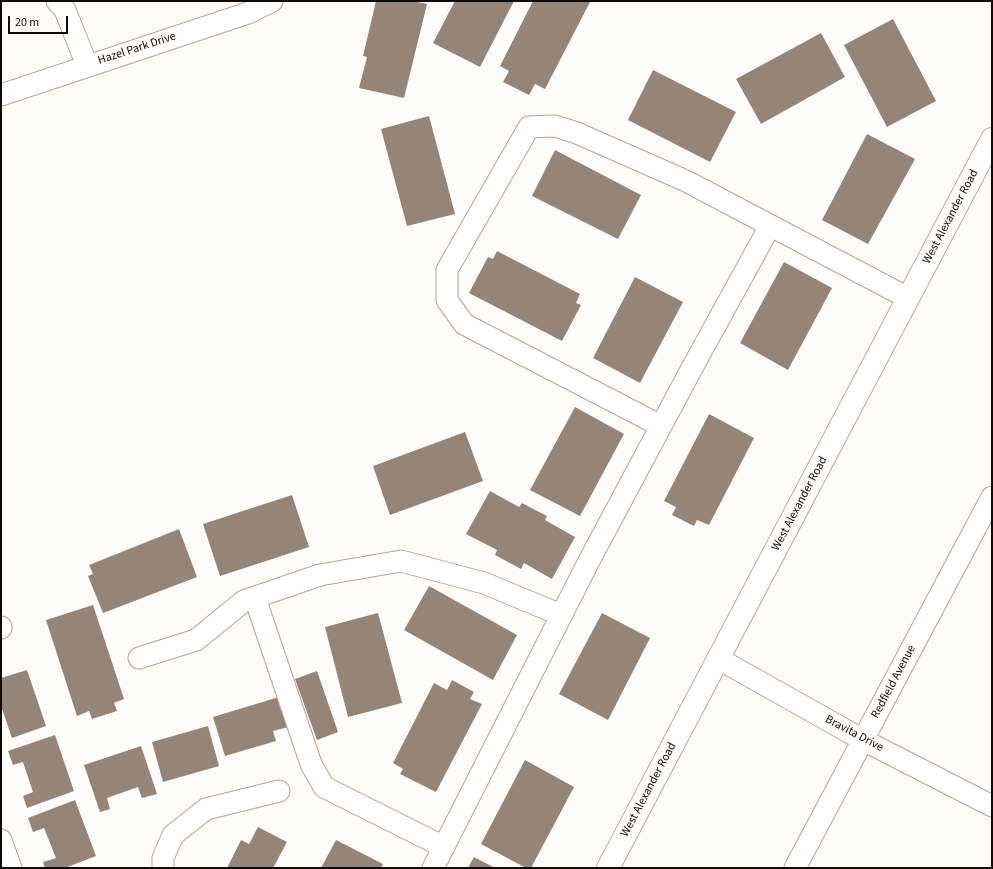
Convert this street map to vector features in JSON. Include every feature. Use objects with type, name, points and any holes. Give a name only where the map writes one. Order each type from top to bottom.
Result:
[{"type":"main road","name":"West Alexander Road","points":[[608,868],[992,139]]},
{"type":"street","points":[[57,1],[65,10],[87,66]]},
{"type":"street","name":"Hazel Park Drive","points":[[1,95],[248,13],[272,1]]},
{"type":"street","points":[[661,426],[464,324],[447,300],[447,270],[529,127],[555,126],[686,181],[908,298]]},
{"type":"street","points":[[432,868],[561,615],[661,426],[770,226]]},
{"type":"street","name":"Redfield Avenue","points":[[795,868],[992,497]]},
{"type":"street","points":[[139,658],[196,640],[244,601],[320,575],[400,561],[484,583],[561,615]]},
{"type":"street","points":[[255,598],[311,764],[324,787],[444,847]]},
{"type":"street","name":"Bravita Drive","points":[[719,659],[863,740],[992,806]]},
{"type":"street","points":[[163,868],[163,858],[173,835],[206,809],[279,791]]},
{"type":"street","points":[[1,840],[11,868]]},
{"type":"building","points":[[376,1],[412,1],[427,4],[404,98],[359,88],[367,57],[363,56]]},
{"type":"building","points":[[455,1],[514,1],[480,67],[433,43]]},
{"type":"building","points":[[533,1],[590,2],[545,89],[535,84],[529,95],[503,82],[509,71],[500,66]]},
{"type":"building","points":[[893,19],[936,101],[887,127],[844,45]]},
{"type":"building","points":[[821,33],[845,77],[761,124],[736,79]]},
{"type":"building","points":[[653,70],[736,112],[710,162],[628,120]]},
{"type":"building","points":[[429,116],[455,214],[407,226],[381,129]]},
{"type":"building","points":[[867,134],[915,159],[868,244],[822,220]]},
{"type":"building","points":[[555,150],[641,195],[618,239],[532,196]]},
{"type":"building","points":[[497,251],[580,294],[576,303],[581,305],[562,341],[469,293],[488,257],[493,259]]},
{"type":"building","points":[[784,262],[832,288],[788,370],[740,343]]},
{"type":"building","points":[[635,277],[683,302],[640,383],[593,358]]},
{"type":"building","points":[[575,407],[624,434],[580,516],[530,490]]},
{"type":"building","points":[[709,414],[754,438],[709,525],[697,520],[694,526],[672,515],[676,507],[664,501]]},
{"type":"building","points":[[465,432],[483,481],[390,515],[373,466]]},
{"type":"building","points":[[490,491],[519,507],[522,503],[547,516],[545,520],[575,537],[552,579],[524,563],[521,569],[495,555],[497,550],[466,534]]},
{"type":"building","points":[[292,495],[309,547],[220,576],[203,524]]},
{"type":"building","points":[[179,529],[197,577],[103,613],[88,576],[93,574],[89,565]]},
{"type":"building","points":[[429,586],[517,635],[493,680],[404,630]]},
{"type":"building","points":[[93,605],[124,699],[114,703],[117,711],[92,719],[89,711],[77,716],[46,620]]},
{"type":"building","points":[[378,613],[402,703],[348,717],[325,627]]},
{"type":"building","points":[[602,613],[650,638],[608,720],[559,694]]},
{"type":"building","points":[[27,670],[46,726],[12,738],[1,706],[1,678]]},
{"type":"building","points":[[317,671],[338,732],[317,740],[295,679]]},
{"type":"building","points":[[452,680],[474,692],[470,699],[482,704],[436,792],[400,774],[403,769],[393,763],[434,683],[447,690]]},
{"type":"building","points":[[279,697],[288,727],[273,731],[276,741],[225,756],[213,717]]},
{"type":"building","points":[[208,726],[219,766],[163,782],[152,742]]},
{"type":"building","points":[[55,735],[74,791],[27,808],[23,796],[33,792],[23,762],[13,765],[8,751]]},
{"type":"building","points":[[141,746],[157,794],[142,798],[138,787],[107,798],[110,809],[100,812],[84,765]]},
{"type":"building","points":[[525,760],[574,787],[531,868],[526,868],[481,844]]},
{"type":"building","points":[[75,800],[96,856],[65,868],[45,868],[43,862],[56,858],[44,828],[33,832],[28,818]]},
{"type":"building","points":[[258,827],[287,842],[273,868],[227,868],[241,840],[249,844]]},
{"type":"building","points":[[336,840],[383,864],[381,868],[321,868]]},
{"type":"building","points":[[474,857],[495,868],[468,868]]}]
